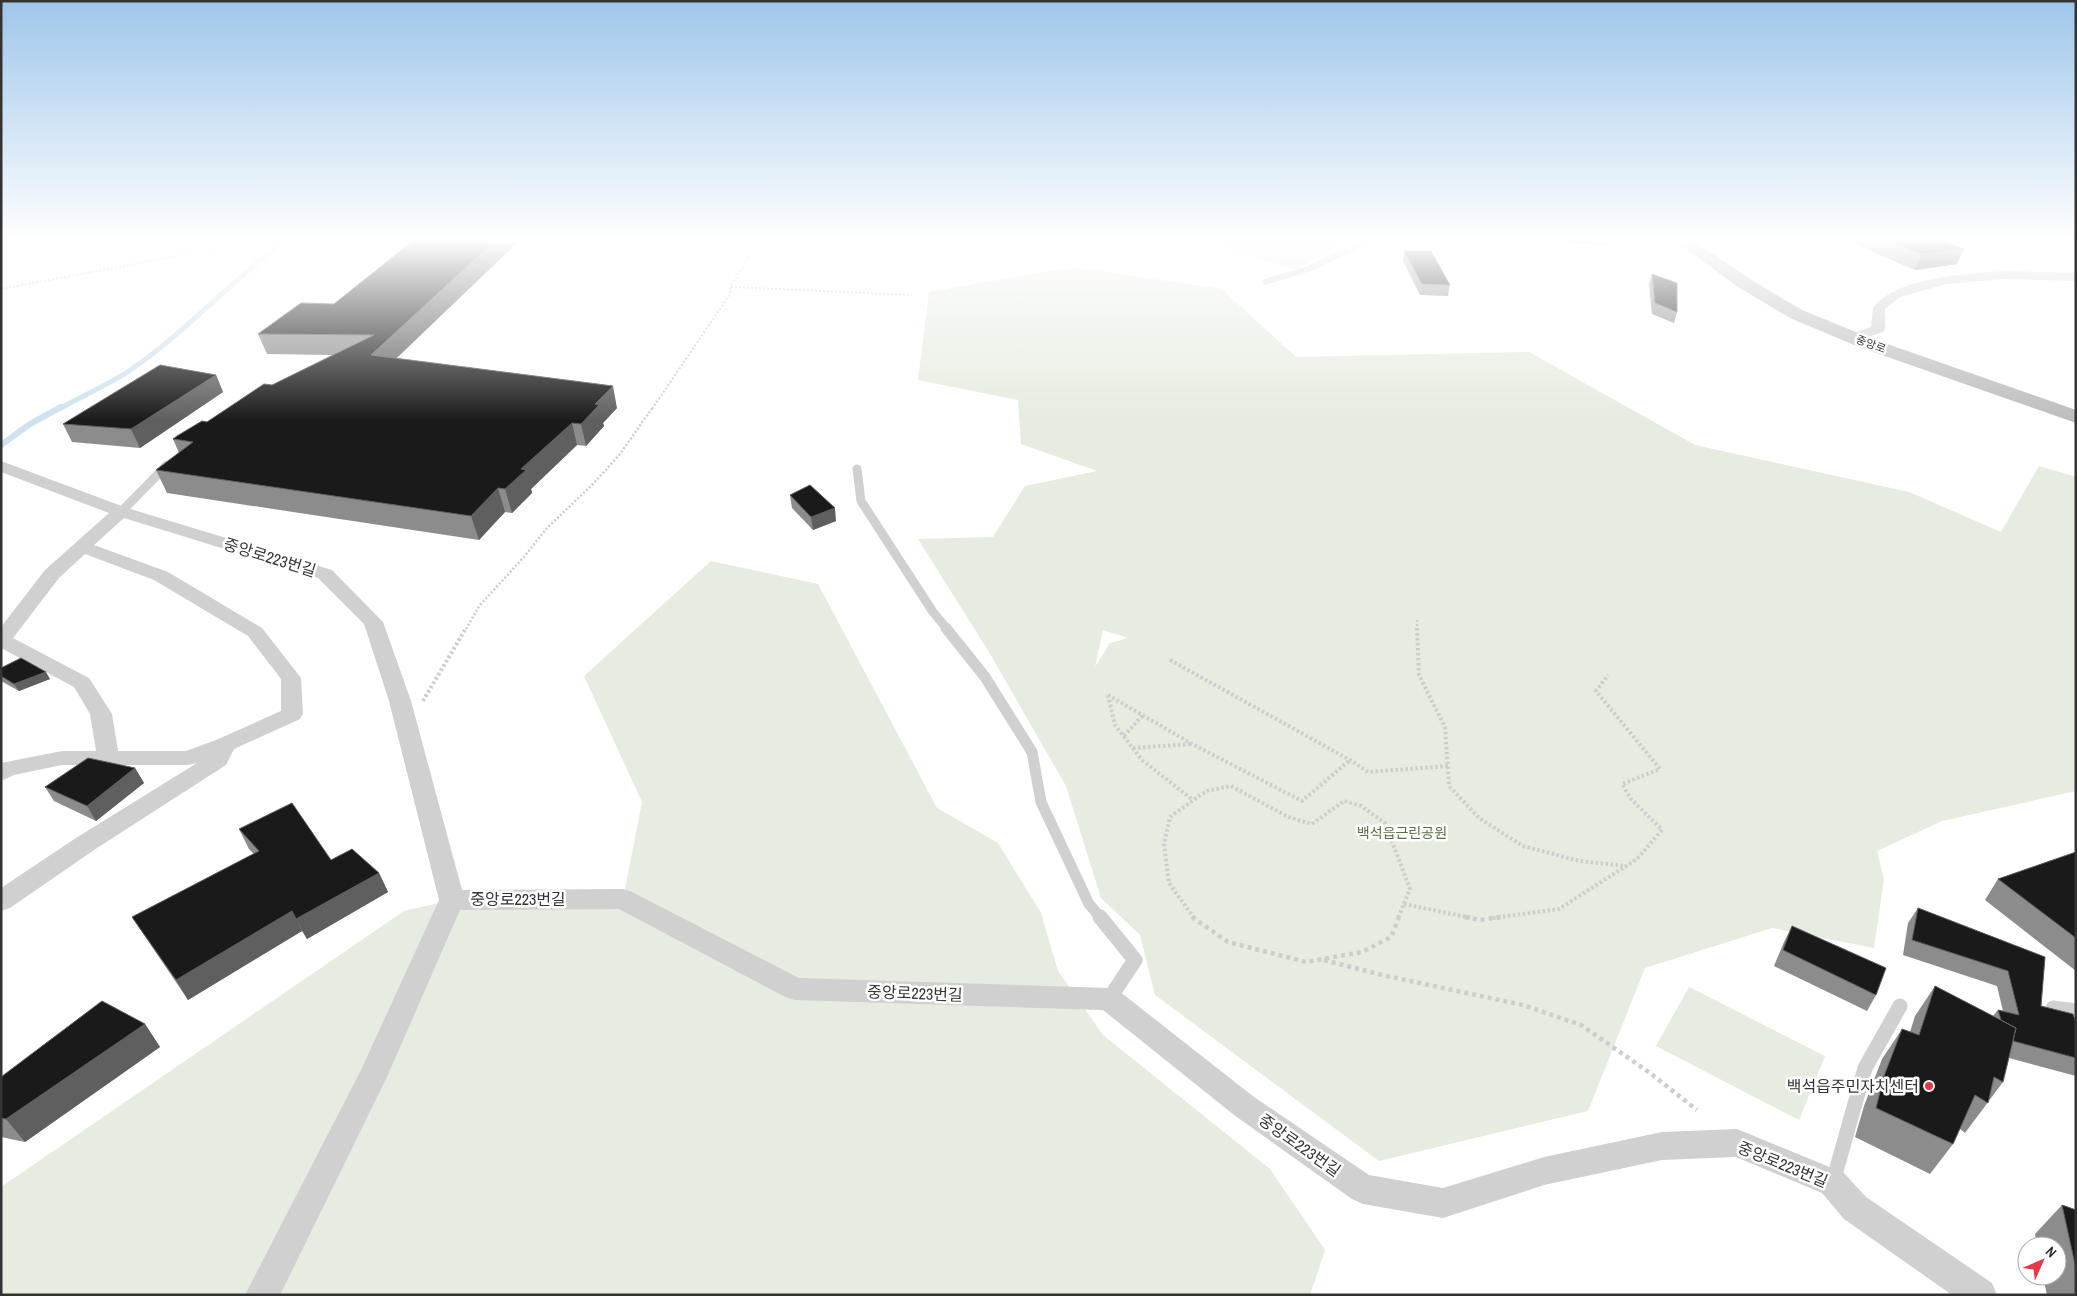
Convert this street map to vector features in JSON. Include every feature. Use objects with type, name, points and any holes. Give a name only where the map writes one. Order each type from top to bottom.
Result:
[{"type":"main road","name":"중앙로","points":[[1773,300],[1796,314],[2076,406]]},
{"type":"main road","name":"중앙로","points":[[1794,300],[1861,336],[2076,416]]},
{"type":"street","points":[[1861,336],[1878,329],[1879,308],[1888,300]]},
{"type":"street","name":"중앙로223번길","points":[[1,466],[121,512],[325,574],[373,622],[400,702],[452,900],[624,899],[795,989],[1109,999],[1244,1106],[1363,1189],[1443,1203],[1544,1171],[1662,1146],[1737,1143],[1833,1183],[1855,1208],[1980,1295]]},
{"type":"street","points":[[108,758],[101,714],[82,683],[2,640],[52,574],[121,512]]},
{"type":"street","points":[[1,773],[8,769],[62,758],[188,758],[224,745],[292,714],[291,678],[255,632],[160,576],[82,547]]},
{"type":"street","points":[[1,901],[85,844],[218,760],[224,745]]},
{"type":"street","points":[[262,1295],[372,1077],[452,900]]},
{"type":"lane","points":[[121,512],[168,464],[176,459]]},
{"type":"lane","points":[[856,468],[861,501],[933,612],[985,677],[1032,752],[1041,802],[1089,904],[1135,960],[1109,999]]},
{"type":"lane","points":[[1833,1183],[1865,1068],[1900,1006]]},
{"type":"lane","points":[[2053,1008],[2076,1011]]},
{"type":"path","points":[[407,730],[441,668],[480,605],[524,557],[547,528],[594,483],[620,454],[726,300]]},
{"type":"path","points":[[1417,620],[1419,675],[1445,727],[1449,786],[1479,818],[1523,846],[1580,861],[1626,866]]},
{"type":"path","points":[[1170,660],[1350,760],[1368,772],[1448,766]]},
{"type":"path","points":[[1404,904],[1480,920],[1560,909],[1637,859],[1662,830],[1631,799],[1622,784],[1660,769],[1638,740],[1596,692],[1608,675]]},
{"type":"path","points":[[1193,800],[1142,760],[1115,725],[1108,695],[1192,744],[1302,801],[1350,760]]},
{"type":"path","points":[[1124,736],[1143,715]]},
{"type":"path","points":[[1133,748],[1192,744]]},
{"type":"path","points":[[1231,786],[1288,817],[1312,824],[1344,801],[1361,806],[1385,823],[1410,889],[1391,937],[1362,952],[1306,962],[1228,942],[1192,917],[1170,883],[1164,844],[1170,817],[1193,800],[1206,790],[1231,786]]},
{"type":"path","points":[[1322,959],[1382,975],[1523,1005],[1581,1024],[1650,1073],[1696,1110]]},
{"type":"green space","name":"백석읍근린공원","points":[[928,300],[1234,300],[1296,357],[1529,352],[1695,445],[1909,492],[2001,532],[2039,466],[2076,477],[2076,791],[1942,821],[1877,851],[1884,879],[1874,948],[1772,928],[1645,968],[1588,1111],[1379,1161],[1155,995],[1140,935],[1101,898],[1066,786],[989,652],[918,539],[993,537],[1025,486],[1097,471],[1021,444],[1018,400],[918,380]],"holes":[[[1103,630],[1128,638],[1110,643],[1095,667]]]},
{"type":"green space","points":[[711,561],[818,584],[937,808],[998,843],[1041,913],[1058,971],[1103,1035],[1270,1169],[1325,1250],[1310,1295],[1,1295],[1,1187],[404,911],[452,900],[623,899],[642,802],[584,676]]},
{"type":"green space","points":[[1689,987],[1825,1056],[1799,1120],[1656,1046]]},
{"type":"building","points":[[338,300],[430,300],[371,355],[613,386],[595,404],[599,405],[581,424],[572,423],[521,469],[526,470],[505,489],[498,488],[471,516],[156,470],[193,442],[173,439],[177,436],[202,421],[207,422],[264,384],[272,385],[374,335],[258,334],[301,303],[334,304]]},
{"type":"building","points":[[1655,300],[1677,300],[1677,312],[1655,303]]},
{"type":"building","points":[[160,365],[216,375],[131,429],[63,424]]},
{"type":"building","points":[[810,485],[835,508],[811,517],[790,495]]},
{"type":"building","points":[[21,658],[46,672],[14,684],[1,676],[1,668]]},
{"type":"building","points":[[88,758],[135,768],[87,806],[45,787]]},
{"type":"building","points":[[292,803],[331,860],[352,849],[379,873],[296,919],[292,911],[176,980],[132,917],[259,851],[239,829]]},
{"type":"building","points":[[2076,852],[2076,938],[1998,879]]},
{"type":"building","points":[[1918,908],[2045,957],[2041,1006],[2073,1014],[2076,1023],[2076,1058],[2013,1041],[2016,1028],[2001,1020],[1998,1010],[2019,1015],[2008,971],[1912,940]]},
{"type":"building","points":[[1792,926],[1886,968],[1876,995],[1783,950]]},
{"type":"building","name":"백석읍주민자치센터","points":[[1935,986],[2016,1028],[2003,1082],[1994,1077],[1988,1103],[1975,1095],[1953,1144],[1876,1108],[1884,1076],[1902,1029],[1919,1035]]},
{"type":"building","points":[[102,1001],[145,1024],[6,1119],[1,1118],[1,1077]]},
{"type":"building","points":[[2062,1205],[2076,1210],[2076,1269]]},
{"type":"waterway","points":[[59,409],[129,371],[189,324],[215,300]]},
{"type":"waterway","points":[[1,445],[30,424],[61,407]]},
{"type":"place","name":"백석읍주민자치센터","points":[[1929,1086]]}]
